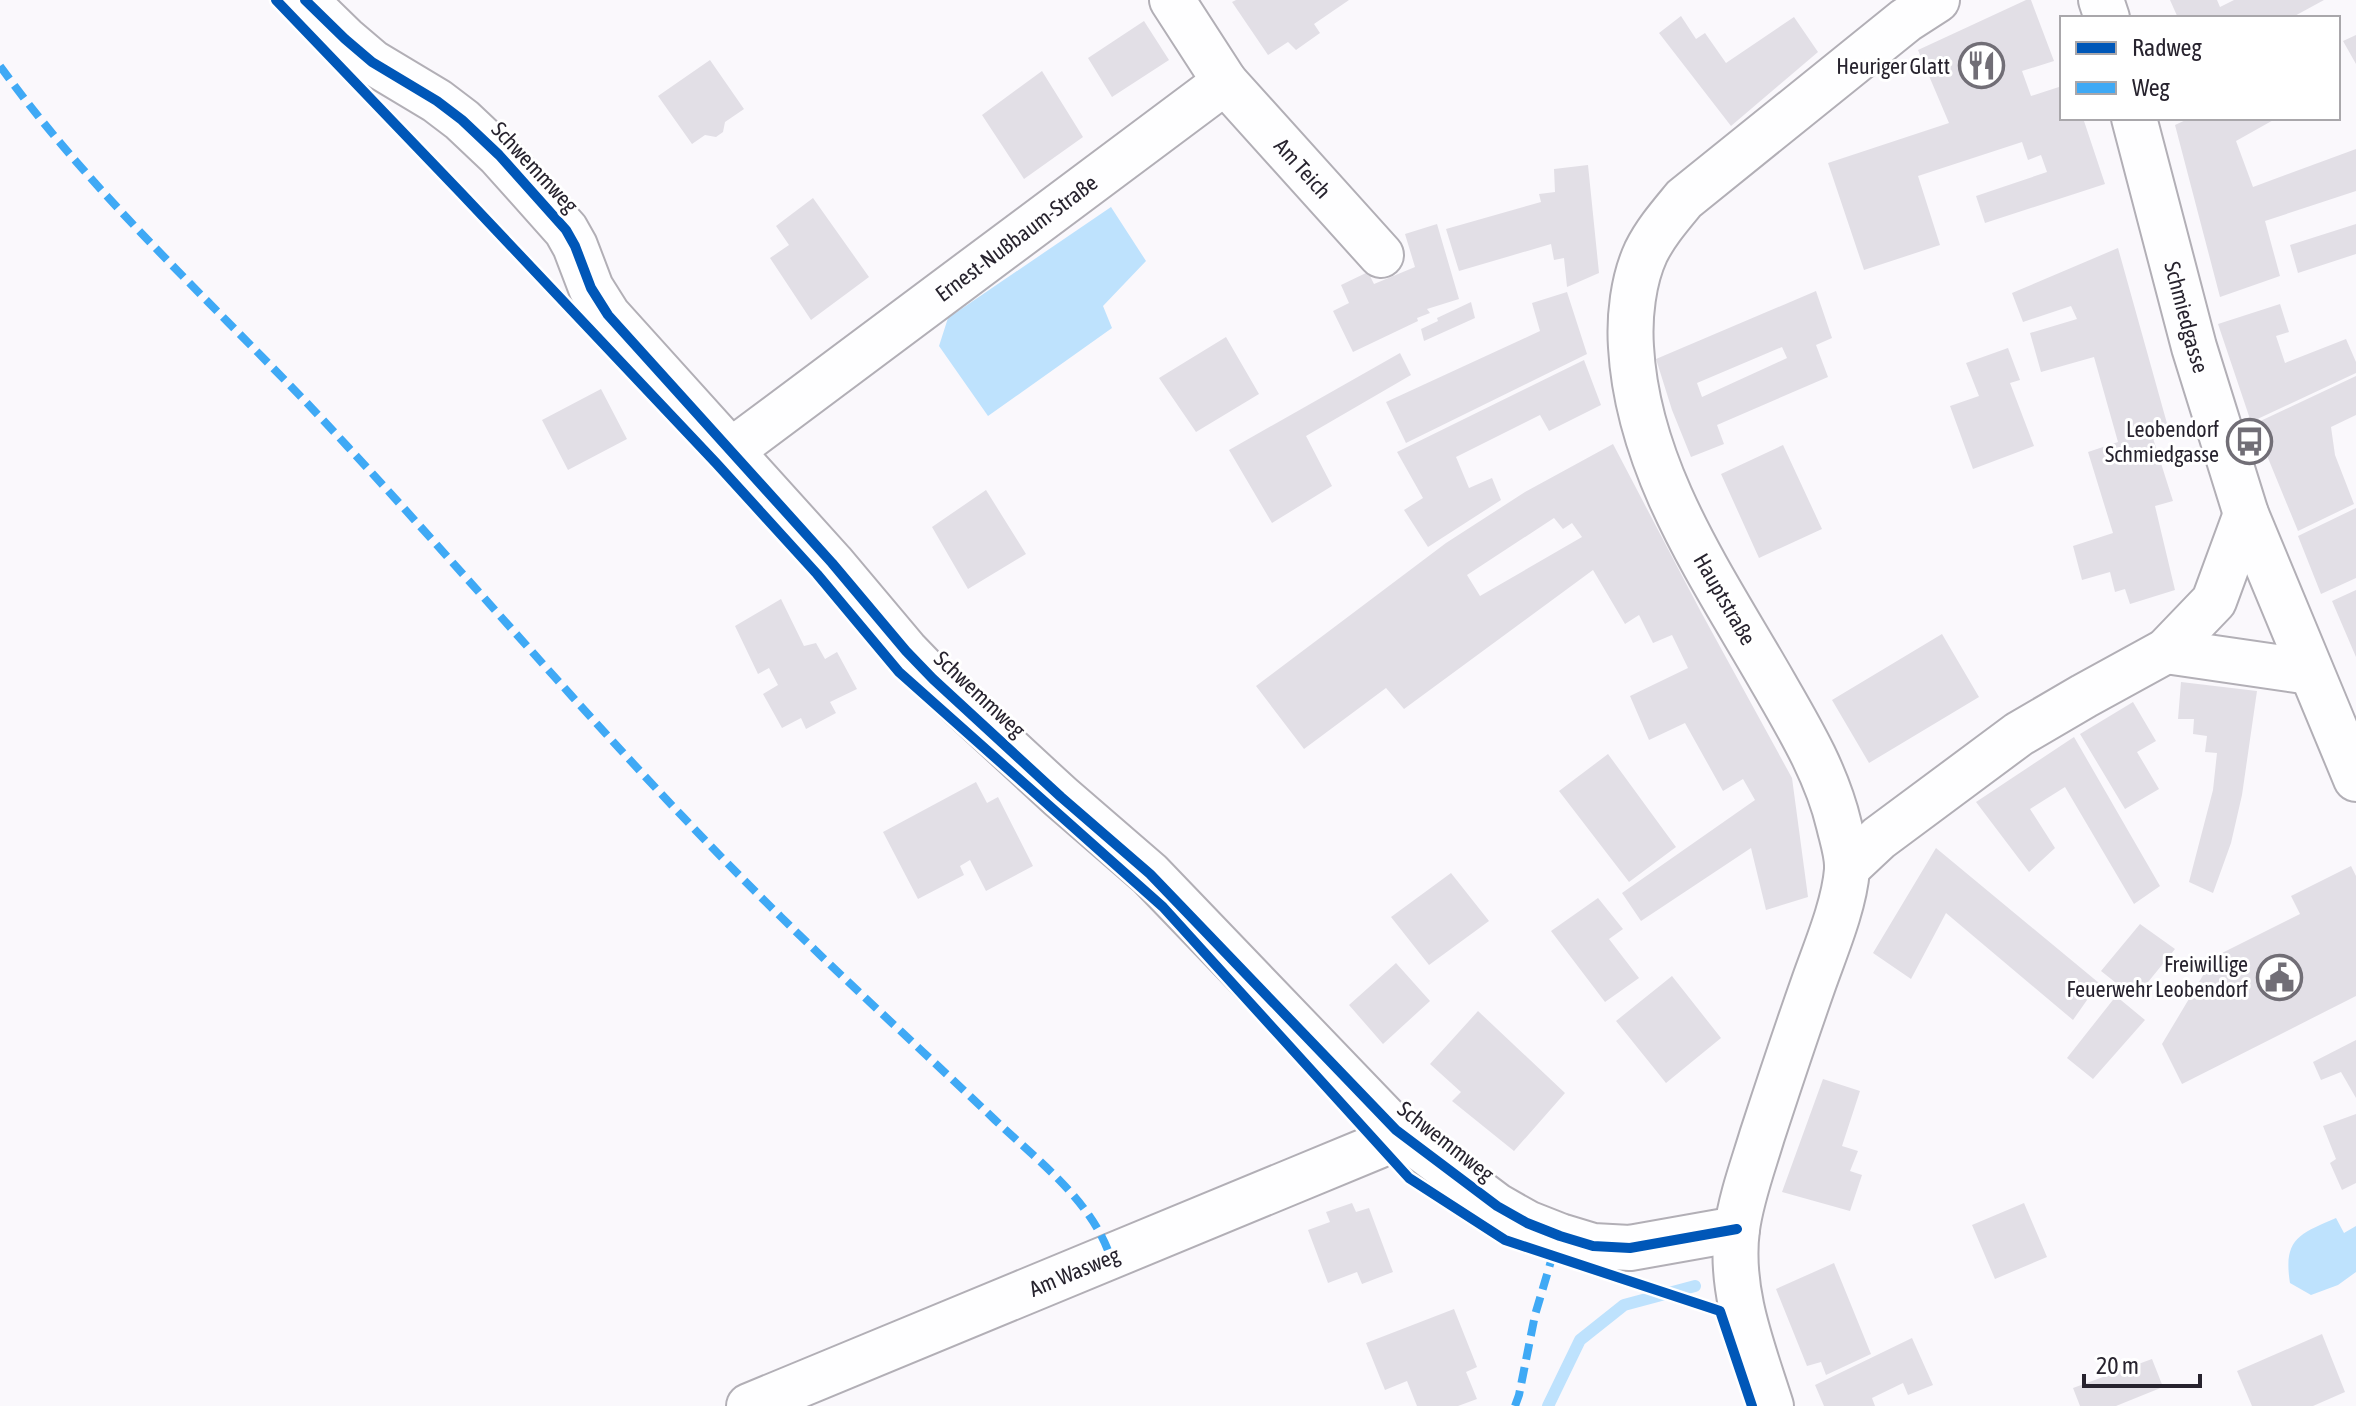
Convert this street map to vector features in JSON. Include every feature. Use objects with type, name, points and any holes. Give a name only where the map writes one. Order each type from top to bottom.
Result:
[{"type":"street","name":"Schwemmweg","points":[[305,0],[372,62],[437,101],[499,155],[566,230],[591,288],[608,315],[832,563],[906,651],[1061,797],[1150,874],[1396,1130],[1497,1206],[1527,1223],[1571,1240],[1614,1249],[1630,1248],[1737,1229]]},
{"type":"street","points":[[1172,0],[1225,82]]},
{"type":"street","name":"Hauptstraße","points":[[1771,1406],[1740,1309],[1735,1274],[1737,1229],[1751,1170],[1831,935],[1847,868],[1839,824],[1827,785],[1804,737],[1687,532],[1657,465],[1641,418],[1632,372],[1630,328],[1634,293],[1645,255],[1660,227],[1684,199],[1906,20],[1937,0]]},
{"type":"street","name":"Ernest-Nußbaum-Straße","points":[[731,451],[1225,82]]},
{"type":"street","name":"Am Teich","points":[[1225,82],[1381,255]]},
{"type":"street","name":"Schmiedgasse","points":[[2135,120],[2194,347],[2246,514],[2356,779]]},
{"type":"street","points":[[1847,868],[1879,838],[2019,734],[2166,651],[2214,601],[2246,514]]},
{"type":"street","points":[[2166,651],[2310,672]]},
{"type":"street","name":"Am Wasweg","points":[[749,1406],[1378,1146],[1396,1130]]},
{"type":"water","points":[[1111,207],[1146,261],[1103,306],[1112,328],[988,416],[939,346],[948,318]]},
{"type":"water","points":[[2336,1218],[2344,1233],[2356,1226],[2356,1272],[2338,1285],[2311,1295],[2290,1283],[2288,1268],[2292,1247],[2303,1234]]},
{"type":"building","points":[[1349,0],[1314,24],[1320,33],[1296,50],[1288,42],[1268,55],[1232,2]]},
{"type":"building","points":[[2031,0],[2054,61],[2022,71],[2031,96],[2060,87],[2060,120],[2084,120],[2105,184],[1985,223],[1976,196],[2047,172],[2041,155],[2028,160],[2022,142],[1918,176],[1940,245],[1864,270],[1828,163],[1949,123],[1918,50]]},
{"type":"building","points":[[2170,0],[2217,0],[2220,7],[2234,0],[2324,0],[2295,16],[2177,16]]},
{"type":"building","points":[[1681,16],[1696,39],[1705,33],[1726,63],[1794,17],[1818,52],[1731,126],[1659,33]]},
{"type":"building","points":[[1144,21],[1169,60],[1112,97],[1088,58]]},
{"type":"building","points":[[2356,35],[2356,64],[2343,41]]},
{"type":"building","points":[[710,60],[744,109],[725,122],[723,132],[716,137],[705,135],[692,144],[658,96]]},
{"type":"building","points":[[1042,71],[1083,137],[1024,179],[982,115]]},
{"type":"building","points":[[2186,120],[2273,120],[2236,141],[2253,187],[2356,149],[2356,191],[2265,221],[2280,276],[2220,297],[2175,125]]},
{"type":"building","points":[[1588,165],[1599,273],[1567,287],[1564,258],[1554,260],[1551,244],[1459,271],[1446,229],[1541,202],[1539,194],[1555,192],[1554,169]]},
{"type":"building","points":[[813,198],[869,277],[811,320],[770,258],[789,245],[776,226]]},
{"type":"building","points":[[1437,224],[1459,299],[1427,309],[1430,313],[1417,318],[1418,321],[1353,352],[1333,311],[1349,303],[1341,285],[1368,272],[1374,284],[1415,267],[1405,234]]},
{"type":"building","points":[[2356,224],[2356,254],[2298,273],[2290,245]]},
{"type":"building","points":[[2118,248],[2168,427],[2151,432],[2173,501],[2155,506],[2175,590],[2130,604],[2125,589],[2115,592],[2110,572],[2082,580],[2073,546],[2113,533],[2088,452],[2118,442],[2094,357],[2041,372],[2030,333],[2077,319],[2071,306],[2023,322],[2012,293]]},
{"type":"building","points":[[1816,291],[1832,338],[1816,345],[1828,377],[1717,425],[1724,444],[1691,457],[1656,359]],"holes":[[[1782,347],[1787,358],[1702,397],[1697,383]]]},
{"type":"building","points":[[1567,292],[1587,354],[1406,443],[1386,402],[1540,331],[1532,303]]},
{"type":"building","points":[[1471,302],[1475,318],[1424,341],[1421,329]]},
{"type":"building","points":[[2280,304],[2289,332],[2276,336],[2285,363],[2346,339],[2356,362],[2356,373],[2251,422],[2218,324]]},
{"type":"building","points":[[1226,337],[1259,394],[1196,432],[1159,378]]},
{"type":"building","points":[[2008,348],[2020,380],[2010,383],[2034,446],[1973,469],[1950,406],[1979,396],[1966,363]]},
{"type":"building","points":[[1400,353],[1411,375],[1306,436],[1332,486],[1272,523],[1229,450]]},
{"type":"building","points":[[1584,360],[1601,405],[1549,431],[1540,415],[1456,457],[1469,488],[1492,478],[1501,500],[1428,547],[1404,510],[1423,498],[1397,452]]},
{"type":"building","points":[[2356,376],[2356,415],[2331,427],[2335,455],[2354,504],[2298,531],[2254,424]]},
{"type":"building","points":[[601,389],[627,439],[568,470],[542,420]]},
{"type":"building","points":[[1613,444],[1792,778],[1808,897],[1766,910],[1751,848],[1641,921],[1622,893],[1755,800],[1743,779],[1723,791],[1685,723],[1649,740],[1630,696],[1688,668],[1672,635],[1653,643],[1639,615],[1625,624],[1593,570],[1404,709],[1386,688],[1304,749],[1256,686],[1446,543],[1525,492]],"holes":[[[1554,518],[1563,529],[1572,523],[1582,537],[1480,596],[1467,575]]]},
{"type":"building","points":[[1783,445],[1822,529],[1759,558],[1721,474]]},
{"type":"building","points":[[986,490],[1026,554],[968,589],[932,527]]},
{"type":"building","points":[[2356,508],[2356,578],[2321,594],[2298,536]]},
{"type":"building","points":[[2356,590],[2356,657],[2332,601]]},
{"type":"building","points":[[781,599],[804,646],[816,643],[825,659],[837,652],[857,689],[830,702],[836,713],[806,729],[801,718],[782,728],[763,694],[778,685],[769,668],[758,674],[735,626]]},
{"type":"building","points":[[1942,634],[1979,697],[1869,763],[1832,700]]},
{"type":"building","points":[[2181,682],[2257,691],[2242,795],[2231,843],[2213,893],[2189,882],[2213,790],[2217,753],[2205,752],[2207,736],[2193,734],[2194,719],[2178,719]]},
{"type":"building","points":[[2133,702],[2156,741],[2137,752],[2159,789],[2125,809],[2080,734]]},
{"type":"building","points":[[2074,737],[2160,886],[2134,904],[2065,787],[2030,809],[2055,848],[2029,872],[1976,802]]},
{"type":"building","points":[[1608,754],[1676,847],[1629,882],[1559,791]]},
{"type":"building","points":[[976,782],[987,803],[998,797],[1033,866],[986,891],[970,860],[960,866],[964,875],[918,899],[883,832]]},
{"type":"building","points":[[1936,848],[2099,983],[2073,1020],[1946,913],[1911,979],[1873,953]]},
{"type":"building","name":"Freiwillige Feuerwehr Leobendorf","points":[[2351,866],[2356,876],[2356,996],[2182,1084],[2162,1044],[2214,957],[2300,914],[2291,896]]},
{"type":"building","points":[[1451,873],[1489,921],[1429,965],[1391,917]]},
{"type":"building","points":[[1598,898],[1623,929],[1609,939],[1639,978],[1605,1002],[1551,931]]},
{"type":"building","points":[[2140,924],[2175,949],[2135,998],[2101,971]]},
{"type":"building","points":[[1396,963],[1430,1001],[1383,1044],[1349,1005]]},
{"type":"building","points":[[1672,976],[1721,1038],[1666,1083],[1616,1021]]},
{"type":"building","points":[[2116,996],[2145,1020],[2093,1079],[2067,1058]]},
{"type":"building","points":[[1478,1011],[1565,1093],[1514,1151],[1452,1101],[1461,1092],[1430,1064]]},
{"type":"building","points":[[2356,1040],[2356,1098],[2341,1072],[2321,1080],[2313,1062]]},
{"type":"building","points":[[1823,1079],[1860,1091],[1842,1146],[1858,1151],[1850,1171],[1862,1175],[1850,1211],[1782,1192]]},
{"type":"building","points":[[2356,1114],[2356,1183],[2342,1190],[2330,1163],[2336,1159],[2323,1126]]},
{"type":"building","points":[[1352,1203],[1356,1212],[1369,1208],[1393,1272],[1362,1284],[1357,1272],[1328,1283],[1308,1230],[1330,1222],[1326,1212]]},
{"type":"building","points":[[2024,1203],[2047,1257],[1995,1279],[1972,1225]]},
{"type":"building","points":[[1834,1263],[1871,1354],[1826,1375],[1821,1362],[1807,1366],[1776,1289]]},
{"type":"building","points":[[1454,1309],[1477,1367],[1466,1372],[1477,1399],[1458,1406],[1417,1406],[1407,1381],[1385,1390],[1366,1343]]},
{"type":"building","points":[[2322,1334],[2345,1392],[2313,1406],[2252,1406],[2237,1371]]},
{"type":"building","points":[[1912,1338],[1933,1385],[1908,1395],[1903,1383],[1872,1398],[1875,1406],[1824,1406],[1815,1385]]},
{"type":"building","points":[[2152,1359],[2163,1387],[2116,1406],[2080,1406],[2073,1388]]},
{"type":"waterway","points":[[1548,1406],[1580,1340],[1624,1305],[1695,1286]]},
{"type":"marked path","points":[[0,66],[39,117],[124,215],[348,447],[669,803],[807,943],[1061,1182],[1090,1217],[1110,1256]]},
{"type":"marked path","points":[[1515,1406],[1535,1315],[1554,1251]]},
{"type":"cycle path","points":[[276,0],[716,463],[817,574],[899,672],[1163,907],[1409,1178],[1505,1240],[1720,1311],[1752,1406]]},
{"type":"cycle path","points":[[305,0],[372,62],[437,101],[499,155],[566,230],[591,288],[608,315],[832,563],[906,651],[1061,797],[1150,874],[1396,1130],[1497,1206],[1527,1223],[1593,1246],[1630,1248],[1737,1229]]},
{"type":"place","name":"Heuriger Glatt","points":[[1981,66]]},
{"type":"place","name":"Leobendorf Schmiedgasse","points":[[2250,442]]},
{"type":"place","name":"Freiwillige Feuerwehr Leobendorf","points":[[2279,977]]}]
